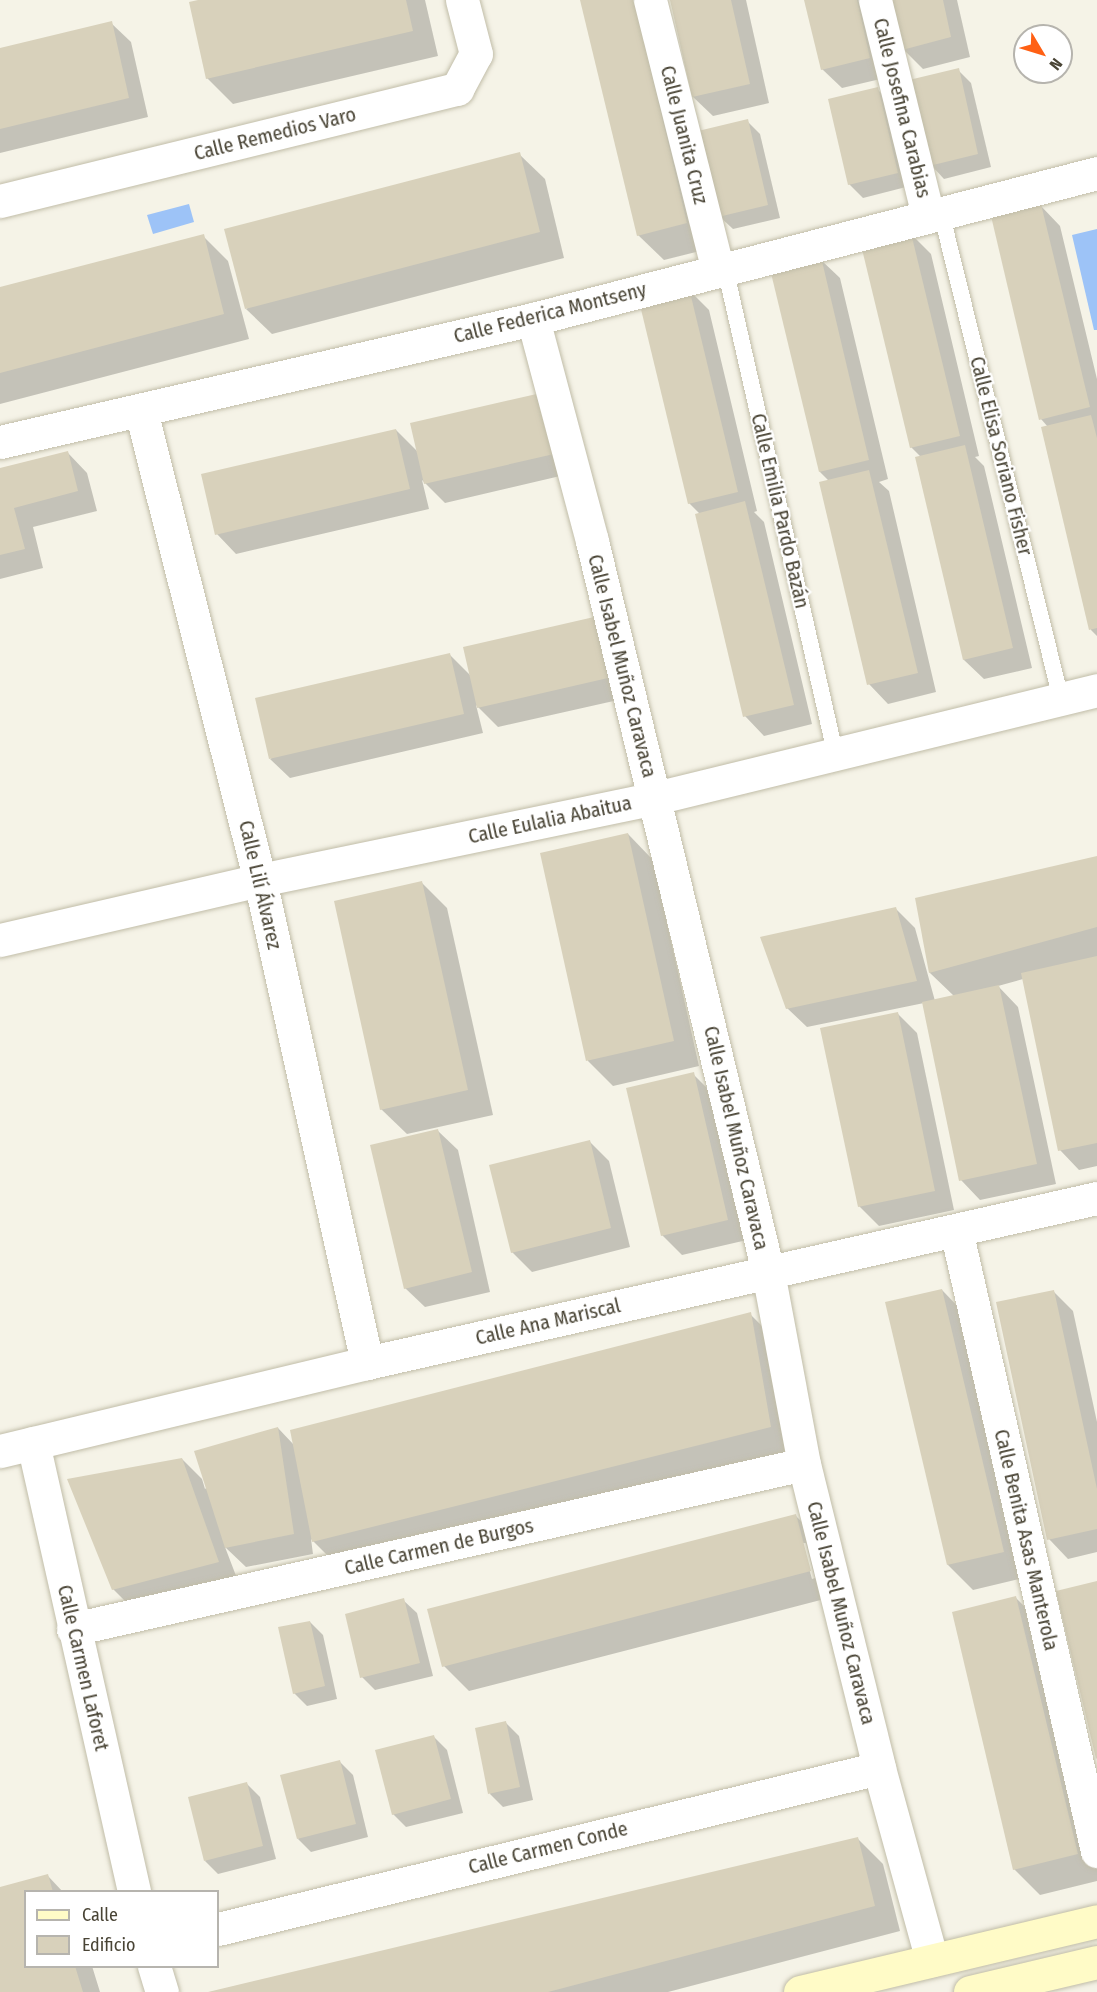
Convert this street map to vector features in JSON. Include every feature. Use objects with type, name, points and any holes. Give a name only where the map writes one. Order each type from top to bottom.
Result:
[{"type":"street","name":"Calle Remedios Varo","points":[[0,201],[457,89],[476,54],[462,0]]},
{"type":"street","name":"Calle Juanita Cruz","points":[[651,0],[721,269]]},
{"type":"street","name":"Calle Josefina Carabias","points":[[875,0],[935,214]]},
{"type":"street","name":"Calle Federica Montseny","points":[[0,442],[533,318],[1097,173]]},
{"type":"street","name":"Calle Isabel Muñoz Caravaca","points":[[533,318],[655,798],[768,1272],[804,1464],[879,1768],[933,1960]]},
{"type":"street","name":"Calle Lilí Álvarez","points":[[141,411],[260,880],[367,1363]]},
{"type":"street","name":"Calle Eulalia Abaitua","points":[[0,940],[260,880],[655,798],[1097,690]]},
{"type":"street","name":"Calle Ana Mariscal","points":[[0,1451],[367,1363],[1097,1198]]},
{"type":"street","name":"Calle Benita Asas Manterola","points":[[956,1230],[1097,1851]]},
{"type":"street","name":"Calle Carmen Laforet","points":[[33,1443],[134,1890]]},
{"type":"street","name":"Calle Carmen de Burgos","points":[[73,1629],[804,1464]]},
{"type":"street","name":"Calle Carmen Conde","points":[[219,1929],[879,1768]]},
{"type":"street","points":[[800,1992],[1097,1921]]},
{"type":"street","points":[[970,1992],[1097,1962]]},
{"type":"street","points":[[155,1968],[162,1992]]},
{"type":"lane","name":"Calle Elisa Soriano Fisher","points":[[935,214],[1061,699]]},
{"type":"lane","name":"Calle Emilia Pardo Bazán","points":[[721,269],[835,754]]},
{"type":"water","points":[[189,204],[194,222],[153,234],[147,215]]},
{"type":"water","points":[[1097,229],[1097,330],[1094,330],[1072,235]]},
{"type":"building","points":[[198,0],[406,0],[413,31],[206,79],[189,2]]},
{"type":"building","points":[[580,0],[634,0],[687,223],[637,236]]},
{"type":"building","points":[[670,0],[731,0],[750,84],[692,97]]},
{"type":"building","points":[[804,0],[857,0],[870,58],[821,70]]},
{"type":"building","points":[[890,0],[943,0],[951,37],[902,50]]},
{"type":"building","points":[[112,21],[129,98],[0,129],[0,48]]},
{"type":"building","points":[[959,68],[978,154],[929,166],[909,80]]},
{"type":"building","points":[[878,87],[898,173],[848,185],[828,99]]},
{"type":"building","points":[[748,119],[768,205],[718,217],[698,131]]},
{"type":"building","points":[[520,152],[540,232],[245,309],[224,229]]},
{"type":"building","points":[[1041,204],[1090,407],[1039,420],[991,216]]},
{"type":"building","points":[[911,233],[960,436],[910,448],[861,245]]},
{"type":"building","points":[[204,234],[224,314],[0,373],[0,287]]},
{"type":"building","points":[[821,257],[869,460],[819,472],[770,269]]},
{"type":"building","points":[[689,288],[738,492],[688,504],[639,301]]},
{"type":"building","points":[[541,393],[554,454],[424,484],[410,423]]},
{"type":"building","points":[[1091,415],[1097,438],[1097,628],[1089,630],[1041,427]]},
{"type":"building","points":[[396,429],[410,489],[215,535],[201,474]]},
{"type":"building","points":[[965,445],[1013,648],[963,660],[915,457]]},
{"type":"building","points":[[68,451],[78,491],[14,508],[25,549],[0,555],[0,468]]},
{"type":"building","points":[[869,470],[918,673],[867,685],[819,482]]},
{"type":"building","points":[[745,501],[794,705],[743,717],[695,514]]},
{"type":"building","points":[[594,617],[608,678],[477,708],[463,647]]},
{"type":"building","points":[[450,653],[464,714],[269,759],[255,698]]},
{"type":"building","points":[[628,833],[674,1041],[586,1061],[540,853]]},
{"type":"building","points":[[1097,856],[1097,927],[929,973],[915,898]]},
{"type":"building","points":[[422,881],[468,1090],[380,1110],[334,901]]},
{"type":"building","points":[[896,907],[917,981],[786,1009],[760,937]]},
{"type":"building","points":[[1097,956],[1097,1143],[1058,1151],[1021,973]]},
{"type":"building","points":[[999,985],[1037,1164],[959,1181],[922,1002]]},
{"type":"building","points":[[898,1012],[935,1191],[858,1207],[820,1028]]},
{"type":"building","points":[[694,1072],[728,1220],[661,1236],[626,1088]]},
{"type":"building","points":[[438,1129],[472,1272],[404,1289],[370,1145]]},
{"type":"building","points":[[590,1140],[611,1228],[511,1253],[489,1165]]},
{"type":"building","points":[[942,1289],[1004,1552],[947,1565],[885,1302]]},
{"type":"building","points":[[1054,1290],[1097,1489],[1097,1529],[1047,1540],[996,1302]]},
{"type":"building","points":[[751,1312],[771,1427],[312,1542],[290,1430]]},
{"type":"building","points":[[278,1427],[294,1534],[225,1548],[194,1451]]},
{"type":"building","points":[[182,1458],[219,1562],[112,1590],[67,1479]]},
{"type":"building","points":[[796,1514],[811,1571],[442,1667],[427,1609]]},
{"type":"building","points":[[1097,1581],[1097,1758],[1096,1759],[1056,1591]]},
{"type":"building","points":[[1016,1596],[1078,1854],[1013,1870],[952,1612]]},
{"type":"building","points":[[404,1598],[420,1663],[360,1678],[345,1614]]},
{"type":"building","points":[[310,1621],[325,1686],[293,1694],[278,1627]]},
{"type":"building","points":[[506,1721],[520,1787],[488,1794],[475,1728]]},
{"type":"building","points":[[434,1735],[451,1799],[392,1815],[375,1750]]},
{"type":"building","points":[[340,1760],[356,1824],[297,1839],[280,1775]]},
{"type":"building","points":[[247,1782],[263,1846],[204,1861],[188,1797]]},
{"type":"building","points":[[858,1837],[875,1906],[548,1992],[208,1992]]},
{"type":"building","points":[[48,1874],[52,1890],[24,1890],[24,1968],[76,1968],[83,1992],[0,1992],[0,1887]]}]
